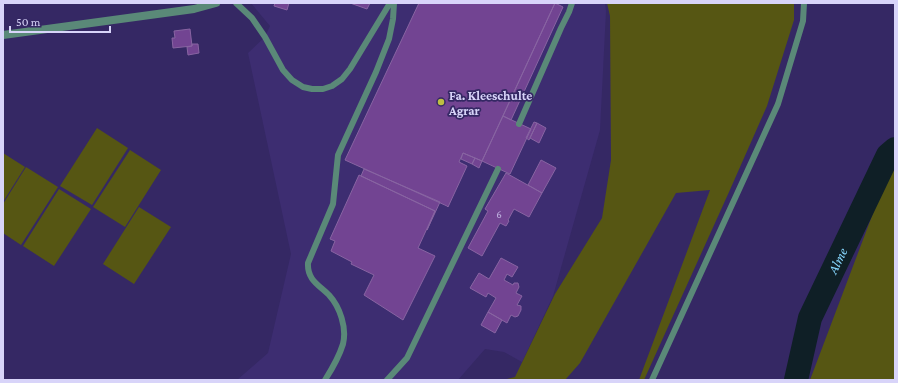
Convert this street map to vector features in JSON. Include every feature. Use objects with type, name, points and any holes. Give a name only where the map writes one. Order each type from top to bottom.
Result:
[{"type":"street","points":[[3,35],[194,9],[216,3]]},
{"type":"lane","points":[[236,3],[252,18],[265,37],[283,70],[292,80],[303,87],[312,89],[332,86],[342,79],[350,69],[390,3]]},
{"type":"lane","points":[[325,380],[335,363],[343,344],[344,327],[334,302],[316,285],[311,278],[308,263],[333,204],[338,155],[389,40],[394,3]]},
{"type":"lane","points":[[519,124],[572,3]]},
{"type":"lane","points":[[652,380],[778,104],[803,21],[804,3]]},
{"type":"lane","points":[[387,380],[407,358],[498,169]]},
{"type":"shaded area","points":[[251,3],[605,3],[606,11],[600,130],[553,296],[522,362],[504,352],[485,349],[458,380],[237,380],[268,353],[291,254],[248,53],[265,37],[270,26]]},
{"type":"shaded area","points":[[607,3],[794,3],[794,20],[767,106],[644,380],[639,380],[710,190],[676,193],[580,363],[565,380],[503,380],[515,377],[555,294],[602,218],[611,160],[610,16]]},
{"type":"shaded area","points":[[97,128],[128,148],[92,205],[60,186]]},
{"type":"shaded area","points":[[130,150],[161,170],[125,227],[93,207]]},
{"type":"shaded area","points":[[3,153],[25,167],[3,202]]},
{"type":"shaded area","points":[[895,155],[895,380],[810,380]]},
{"type":"shaded area","points":[[26,167],[58,187],[21,245],[3,233],[3,204]]},
{"type":"shaded area","points":[[59,189],[91,209],[54,266],[23,246]]},
{"type":"shaded area","points":[[139,207],[171,227],[134,284],[103,264]]},
{"type":"building","points":[[275,3],[289,3],[287,10],[274,6]]},
{"type":"building","points":[[350,3],[370,3],[367,9]]},
{"type":"building","name":"Fa. Kleeschulte Agrar","points":[[419,3],[555,3],[482,161],[463,153],[459,162],[467,166],[448,207],[345,160]]},
{"type":"building","points":[[555,3],[563,7],[511,120],[503,116]]},
{"type":"building","points":[[190,29],[192,46],[173,48],[172,38],[175,38],[174,31]]},
{"type":"building","points":[[192,44],[198,44],[199,53],[188,55],[187,47],[192,46]]},
{"type":"building","points":[[503,116],[531,129],[510,174],[482,161]]},
{"type":"building","points":[[534,122],[537,123],[529,140],[526,138]]},
{"type":"building","points":[[537,123],[546,128],[539,143],[530,138]]},
{"type":"building","points":[[463,153],[475,158],[472,164],[461,159]]},
{"type":"building","points":[[475,158],[482,161],[479,168],[472,164]]},
{"type":"building","points":[[541,160],[556,168],[542,193],[528,185]]},
{"type":"building","points":[[364,169],[440,202],[427,230],[435,211],[361,176]]},
{"type":"building","points":[[506,173],[542,193],[529,217],[514,209],[506,226],[500,223],[482,256],[468,248],[488,211],[485,209]]},
{"type":"building","points":[[359,175],[435,211],[418,248],[435,256],[403,320],[364,295],[374,275],[351,264],[352,262],[331,251],[335,241],[330,239]]},
{"type":"building","points":[[501,258],[518,267],[512,277],[507,274],[504,280],[513,285],[514,283],[518,283],[519,287],[516,293],[522,296],[517,305],[521,306],[518,316],[515,317],[511,315],[507,323],[488,312],[496,298],[488,293],[486,297],[470,288],[479,273],[489,279]]},
{"type":"building","points":[[488,312],[502,320],[495,333],[481,325]]},
{"type":"waterway","name":"Alme","points":[[796,380],[810,318],[888,155],[895,149]]},
{"type":"place","name":"Fa. Kleeschulte Agrar","points":[[441,102]]}]
